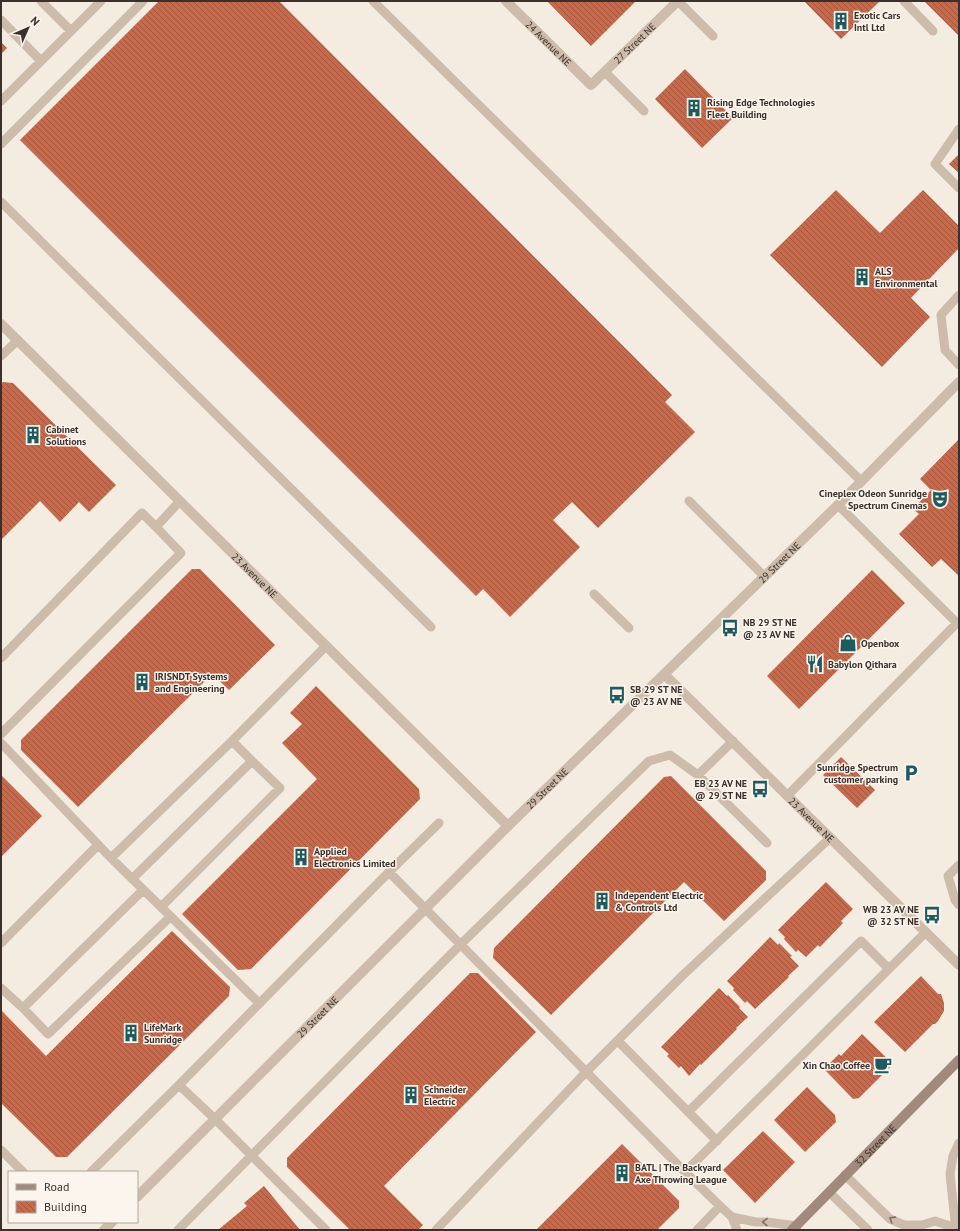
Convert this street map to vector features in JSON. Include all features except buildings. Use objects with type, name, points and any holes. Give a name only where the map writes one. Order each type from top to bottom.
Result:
[{"type":"street","name":"24 Avenue NE","points":[[506,1],[591,86]]},
{"type":"street","name":"27 Street NE","points":[[591,86],[678,1]]},
{"type":"street","name":"23 Avenue NE","points":[[1,324],[508,826]]},
{"type":"street","name":"29 Street NE","points":[[138,1196],[508,826],[838,505],[959,382]]},
{"type":"street","name":"23 Avenue NE","points":[[665,674],[959,965]]},
{"type":"street","name":"32 Street NE","points":[[795,1228],[845,1175],[959,1060]]},
{"type":"lane","points":[[41,1],[71,31]]},
{"type":"lane","points":[[1,101],[101,1]]},
{"type":"lane","points":[[1,144],[143,1]]},
{"type":"lane","points":[[373,1],[861,482]]},
{"type":"lane","points":[[678,1],[713,36]]},
{"type":"lane","points":[[904,1],[933,31]]},
{"type":"lane","points":[[1,20],[41,60]]},
{"type":"lane","points":[[605,72],[644,110]]},
{"type":"lane","points":[[959,129],[934,164],[959,188]]},
{"type":"lane","points":[[1,202],[431,627]]},
{"type":"lane","points":[[959,295],[941,315],[945,350],[959,365]]},
{"type":"lane","points":[[1,356],[18,340]]},
{"type":"lane","points":[[156,527],[180,501]]},
{"type":"lane","points":[[689,501],[765,576]]},
{"type":"lane","points":[[787,796],[958,623],[838,505]]},
{"type":"lane","points":[[1,658],[142,513],[181,553],[1,734]]},
{"type":"lane","points":[[594,594],[629,628]]},
{"type":"lane","points":[[110,858],[232,741],[326,646]]},
{"type":"lane","points":[[161,907],[280,788],[232,741]]},
{"type":"lane","points":[[698,775],[733,741]]},
{"type":"lane","points":[[1,743],[110,858],[259,1004]]},
{"type":"lane","points":[[178,1230],[461,944],[648,761],[670,755],[698,775],[767,843]]},
{"type":"lane","points":[[132,879],[252,761]]},
{"type":"lane","points":[[92,1171],[439,823]]},
{"type":"lane","points":[[436,1230],[586,1072],[683,975],[830,838]]},
{"type":"lane","points":[[1,943],[98,845]]},
{"type":"lane","points":[[959,865],[948,876],[954,900],[959,905]]},
{"type":"lane","points":[[389,872],[685,1172],[732,1217],[737,1230]]},
{"type":"lane","points":[[23,1008],[143,890]]},
{"type":"lane","points":[[1,988],[48,1034],[170,917]]},
{"type":"lane","points":[[685,1172],[926,932]]},
{"type":"lane","points":[[688,1112],[861,941],[889,969]]},
{"type":"lane","points":[[618,1041],[717,1141]]},
{"type":"lane","points":[[179,1085],[326,1230]]},
{"type":"lane","points":[[845,1175],[890,1219],[904,1225],[922,1225],[935,1221],[956,1229],[950,1174],[953,1156],[959,1142]]},
{"type":"lane","points":[[1,1150],[22,1171]]},
{"type":"lane","points":[[830,1192],[868,1230]]},
{"type":"lane","points":[[697,1230],[720,1206]]},
{"type":"lane","points":[[732,1217],[795,1228]]},
{"type":"place","name":"Exotic Cars Intl Ltd","points":[[841,21]]},
{"type":"place","name":"Rising Edge Technologies Fleet Building","points":[[694,108]]},
{"type":"place","name":"ALS Environmental","points":[[862,277]]},
{"type":"place","name":"Cabinet Solutions","points":[[33,435]]},
{"type":"place","name":"Cineplex Odeon Sunridge Spectrum Cinemas","points":[[940,499]]},
{"type":"place","name":"NB 29 ST NE @ 23 AV NE","points":[[730,628]]},
{"type":"place","name":"Openbox","points":[[848,643]]},
{"type":"place","name":"Babylon Qithara","points":[[815,664]]},
{"type":"place","name":"IRISNDT Systems and Engineering","points":[[142,682]]},
{"type":"place","name":"SB 29 ST NE @ 23 AV NE","points":[[617,695]]},
{"type":"place","name":"Sunridge Spectrum customer parking","points":[[911,773]]},
{"type":"place","name":"EB 23 AV NE @ 29 ST NE","points":[[760,789]]},
{"type":"place","name":"Applied Electronics Limited","points":[[301,857]]},
{"type":"place","name":"Independent Electric & Controls Ltd","points":[[602,901]]},
{"type":"place","name":"WB 23 AV NE @ 32 ST NE","points":[[932,915]]},
{"type":"place","name":"LifeMark Sunridge","points":[[131,1033]]},
{"type":"place","name":"Xin Chao Coffee","points":[[883,1065]]},
{"type":"place","name":"Schneider Electric","points":[[411,1095]]},
{"type":"place","name":"BATL | The Backyard Axe Throwing League","points":[[622,1173]]}]
